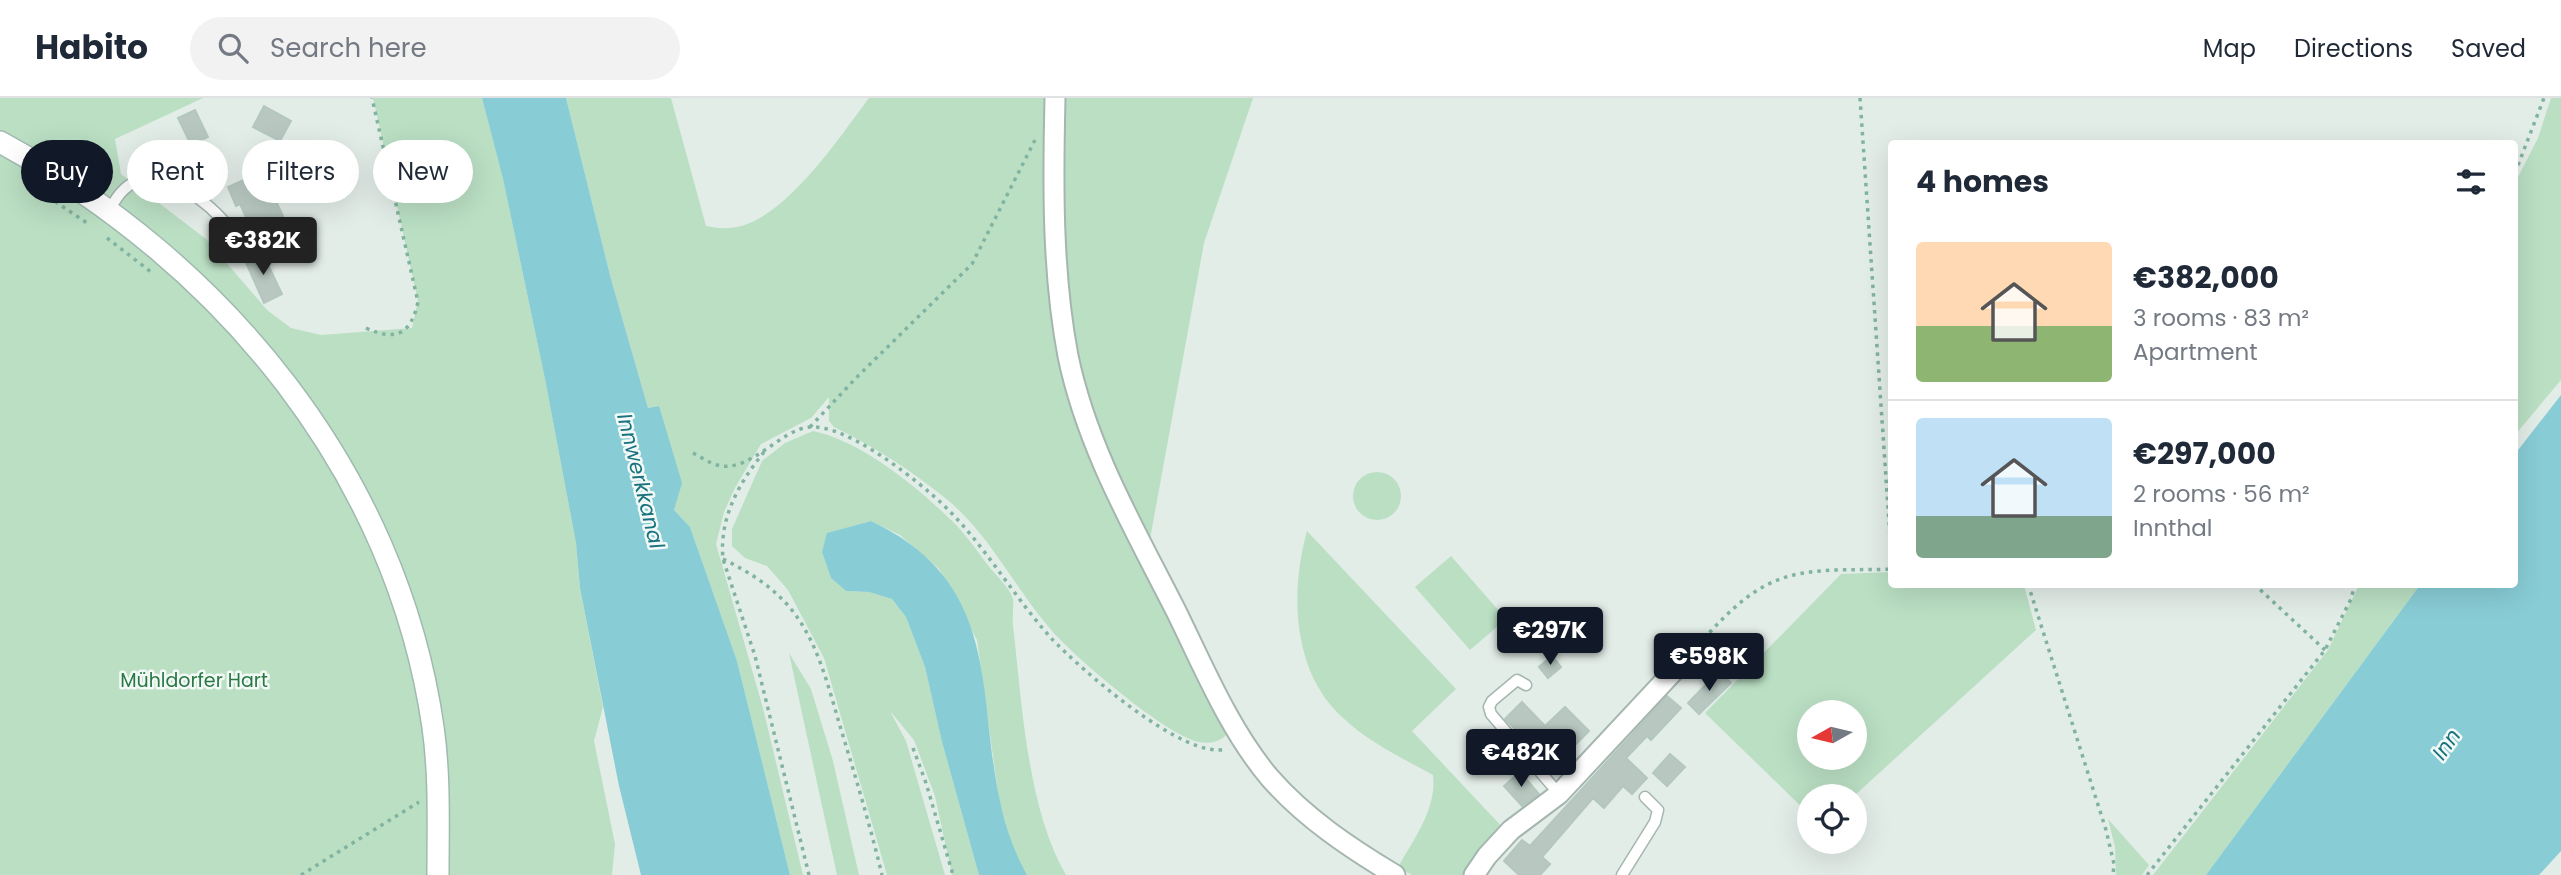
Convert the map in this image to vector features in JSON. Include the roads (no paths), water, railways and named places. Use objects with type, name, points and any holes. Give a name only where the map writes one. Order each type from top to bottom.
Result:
[{"type":"main road","points":[[0,142],[34,160],[109,210],[178,267],[226,312],[299,398],[348,476],[373,523],[411,624],[434,729],[429,799],[438,875]]},
{"type":"street","points":[[1055,98],[1059,299],[1080,402],[1102,464],[1215,690],[1258,763],[1297,806],[1334,835],[1395,875]]},
{"type":"street","points":[[1474,875],[1511,830],[1559,794],[1686,658]]},
{"type":"lane","points":[[109,210],[121,192],[135,182],[152,179],[170,183],[199,198],[220,215],[243,246]]},
{"type":"lane","points":[[1525,685],[1517,680],[1492,701],[1489,707],[1491,714],[1559,794]]},
{"type":"lane","points":[[1622,875],[1655,822],[1658,810],[1645,797]]},
{"type":"water","name":"Innwerkkanal","points":[[482,98],[566,98],[611,279],[648,408],[659,406],[682,483],[674,510],[690,527],[737,661],[790,875],[641,875],[619,786],[580,588],[576,543],[545,379],[503,179]]},
{"type":"water","name":"Inn","points":[[2561,395],[2561,851],[2539,875],[2206,875],[2418,588],[2518,588],[2518,450]]},
{"type":"water","points":[[871,521],[921,553],[954,591],[973,633],[983,679],[995,777],[1007,827],[1027,875],[979,875],[942,742],[925,667],[906,617],[892,599],[869,592],[846,591],[831,578],[822,552],[827,533]]},
{"type":"park label","name":"Mühldorfer Hart","points":[[194,680]]}]
